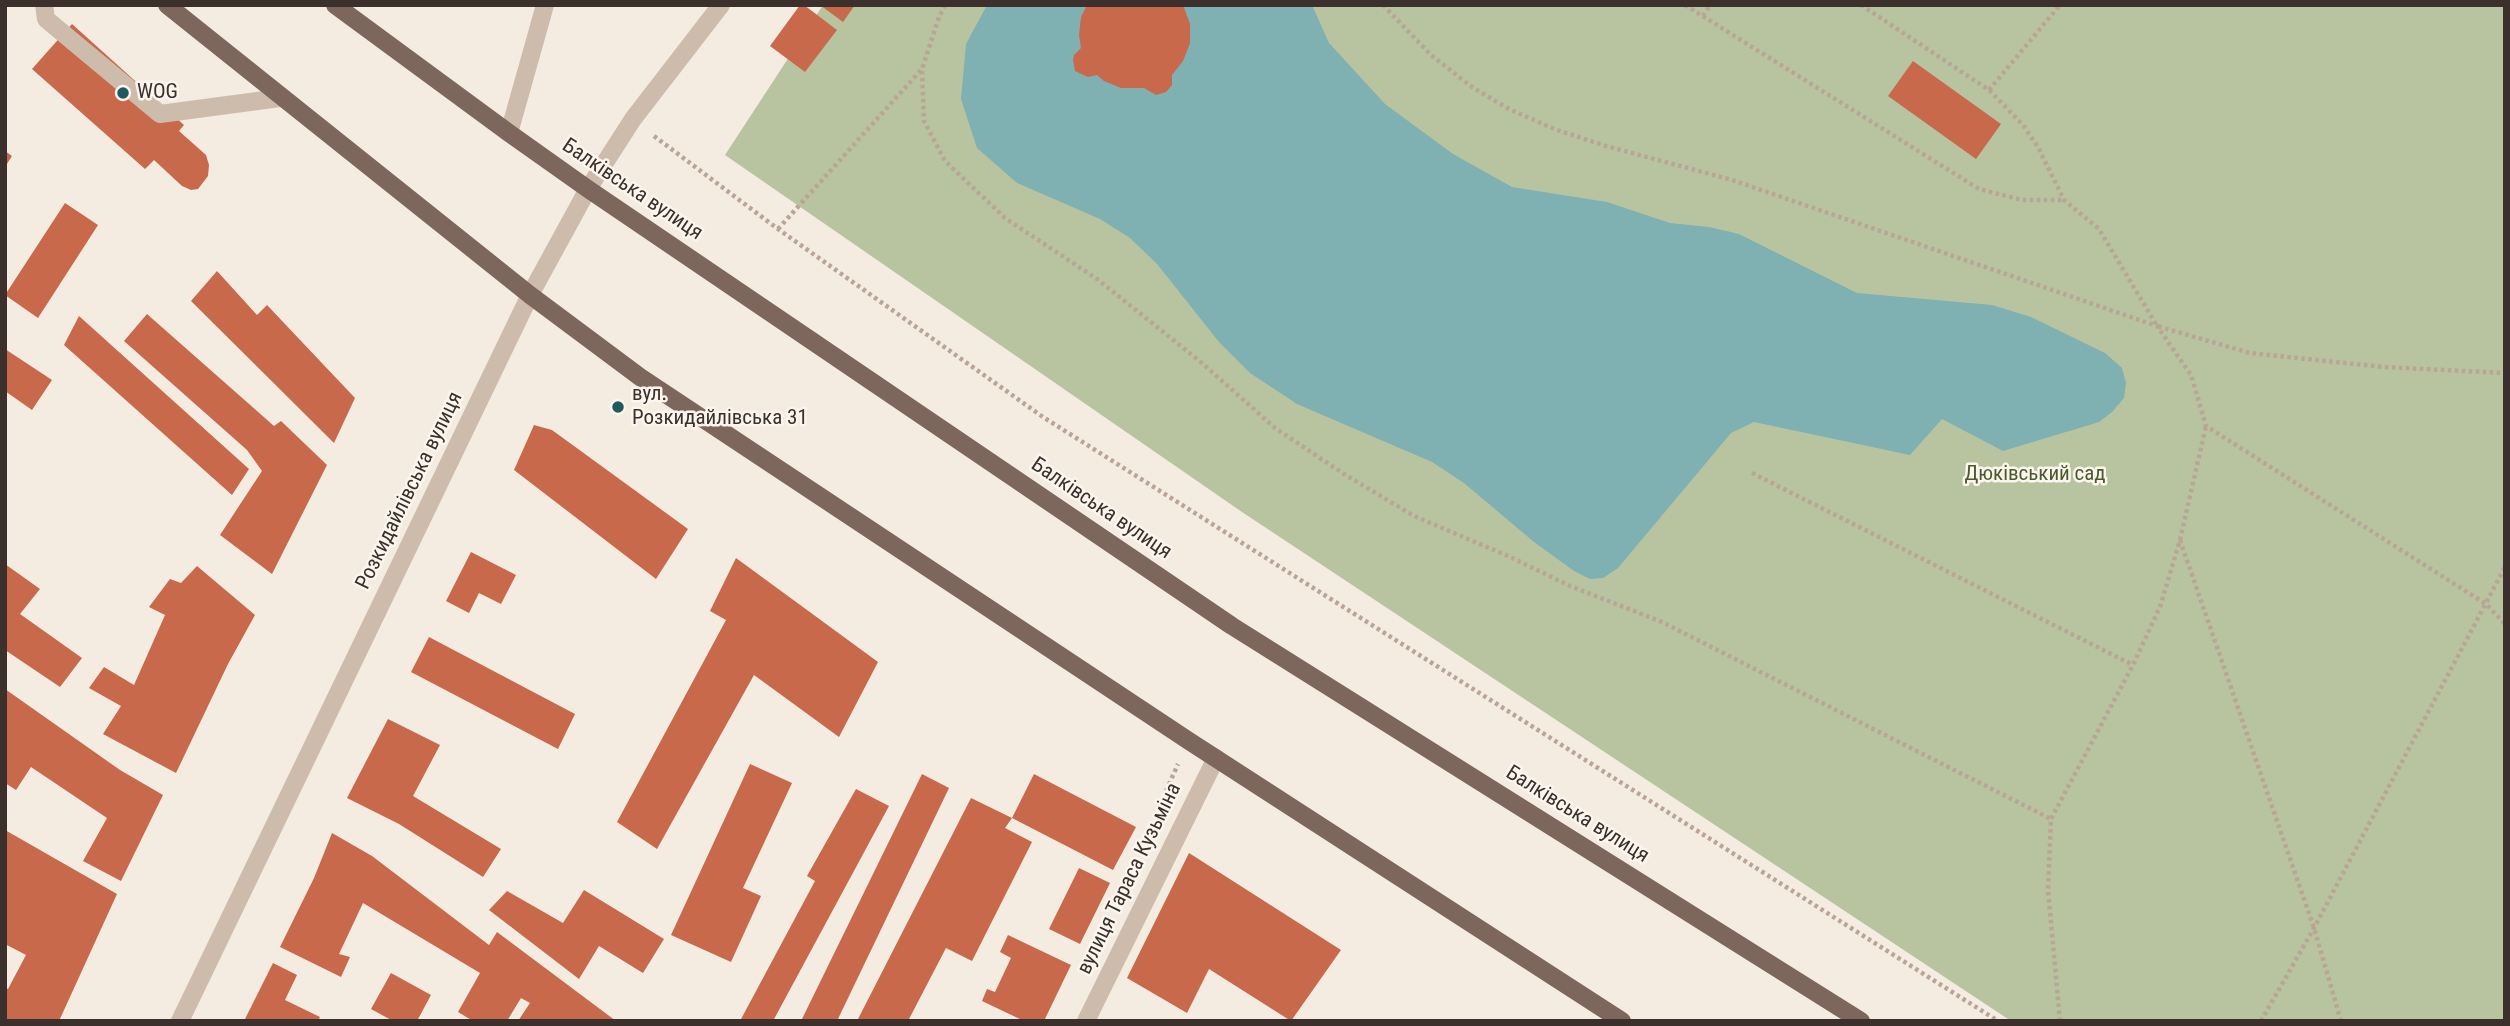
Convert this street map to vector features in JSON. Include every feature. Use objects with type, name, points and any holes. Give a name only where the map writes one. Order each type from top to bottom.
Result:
[{"type":"main road","points":[[167,5],[280,98],[530,295],[640,377],[1216,758],[1622,1021]]},
{"type":"main road","name":"Балківська вулиця","points":[[335,5],[589,189],[1232,626],[1861,1021]]},
{"type":"street","points":[[44,5],[46,19],[160,114],[280,98]]},
{"type":"street","points":[[509,133],[545,5]]},
{"type":"street","name":"Розкидайлівська вулиця","points":[[180,1021],[530,295],[589,189],[633,119],[721,5]]},
{"type":"street","name":"вулиця Тараса Кузьміна","points":[[1086,1021],[1216,758]]},
{"type":"path","points":[[945,5],[922,69],[924,121],[945,161],[1005,218],[1097,279],[1202,362],[1275,428],[1344,474],[1415,516],[1570,586],[1662,622],[2051,819]]},
{"type":"path","points":[[1382,5],[1431,55],[1472,87],[1509,109],[1557,130],[1732,180],[2157,326],[2250,353],[2383,367],[2505,373]]},
{"type":"path","points":[[1685,5],[1979,188],[2022,200],[2064,200]]},
{"type":"path","points":[[1703,16],[1710,5]]},
{"type":"path","points":[[1861,5],[1989,90],[2023,125],[2038,147],[2064,200],[2099,229],[2157,326],[2191,374],[2206,426],[2180,540],[2160,607],[2133,665],[2051,819],[2048,890],[2060,1021]]},
{"type":"path","points":[[1989,90],[2060,5]]},
{"type":"path","points":[[778,229],[922,69]]},
{"type":"path","points":[[633,119],[695,169],[1043,417],[1998,1021]]},
{"type":"path","points":[[2206,426],[2486,604],[2505,625]]},
{"type":"path","points":[[1752,473],[2133,665]]},
{"type":"path","points":[[2180,540],[2314,928],[2341,1021]]},
{"type":"path","points":[[2261,1021],[2314,928],[2505,567]]},
{"type":"green space","name":"Дюківський сад","points":[[823,5],[2505,5],[2505,1021],[2011,1021],[1242,512],[725,155]]},
{"type":"water","points":[[987,5],[1312,5],[1329,43],[1385,104],[1453,154],[1512,187],[1607,202],[1670,223],[1709,227],[1739,234],[1857,293],[1992,305],[2031,317],[2105,353],[2122,368],[2126,383],[2124,398],[2099,422],[2003,451],[1942,419],[1910,455],[1754,422],[1731,433],[1618,568],[1603,578],[1590,579],[1574,571],[1534,542],[1464,483],[1432,462],[1297,404],[1250,373],[1219,342],[1157,264],[1130,238],[1100,219],[1017,183],[977,148],[961,99],[966,44]]},
{"type":"building","points":[[800,5],[804,5],[837,30],[805,72],[770,46]]},
{"type":"building","points":[[820,5],[855,5],[843,22]]},
{"type":"building","points":[[1087,5],[1183,5],[1190,24],[1190,43],[1183,61],[1172,75],[1172,85],[1166,92],[1156,95],[1144,88],[1121,88],[1097,75],[1088,77],[1075,71],[1073,60],[1081,48],[1081,17]]},
{"type":"building","points":[[72,24],[184,125],[179,131],[206,155],[209,165],[208,176],[198,189],[191,190],[182,186],[154,160],[145,169],[32,69]]},
{"type":"building","points":[[1913,61],[2001,124],[1976,159],[1888,96]]},
{"type":"building","points":[[5,151],[12,156],[5,167]]},
{"type":"building","points":[[65,203],[98,225],[38,318],[5,295]]},
{"type":"building","points":[[217,271],[257,315],[267,305],[355,398],[334,443],[191,301]]},
{"type":"building","points":[[147,314],[274,426],[281,421],[327,465],[272,574],[220,535],[262,471],[247,450],[124,341]]},
{"type":"building","points":[[79,316],[249,469],[232,495],[64,345]]},
{"type":"building","points":[[5,349],[52,380],[32,410],[5,391]]},
{"type":"building","points":[[534,425],[552,430],[688,529],[656,579],[514,470]]},
{"type":"building","points":[[471,552],[516,575],[501,604],[479,593],[469,613],[446,601]]},
{"type":"building","points":[[736,558],[878,662],[839,737],[754,675],[657,849],[617,822],[726,620],[710,611]]},
{"type":"building","points":[[5,564],[40,589],[20,614],[82,658],[60,687],[5,650]]},
{"type":"building","points":[[197,566],[255,615],[228,664],[176,773],[103,734],[121,706],[89,688],[104,667],[134,685],[165,615],[149,607],[170,579],[181,583]]},
{"type":"building","points":[[429,637],[575,714],[558,749],[411,672]]},
{"type":"building","points":[[5,689],[120,770],[163,795],[121,881],[83,861],[107,818],[31,767],[16,790],[5,783]]},
{"type":"building","points":[[388,719],[440,745],[413,796],[501,849],[483,877],[399,824],[347,798]]},
{"type":"building","points":[[750,764],[792,783],[743,888],[761,896],[731,962],[671,935]]},
{"type":"building","points":[[922,774],[949,788],[837,1021],[801,1021]]},
{"type":"building","points":[[1034,774],[1136,827],[1113,870],[1012,818]]},
{"type":"building","points":[[856,789],[889,806],[773,1021],[740,1021],[815,881],[807,876]]},
{"type":"building","points":[[971,798],[1012,818],[1005,828],[1032,842],[972,961],[946,948],[908,1021],[857,1021]]},
{"type":"building","points":[[5,830],[117,894],[59,1021],[5,1021],[5,988],[8,989],[26,955],[5,944]]},
{"type":"building","points":[[332,833],[372,856],[489,945],[497,932],[616,1021],[518,1021],[530,1003],[521,998],[507,1021],[473,1021],[458,1012],[480,973],[363,903],[339,954],[350,957],[341,977],[280,947],[314,878]]},
{"type":"building","points":[[1189,853],[1341,950],[1291,1021],[1209,969],[1187,1013],[1127,978]]},
{"type":"building","points":[[1079,868],[1110,883],[1080,944],[1049,929]]},
{"type":"building","points":[[584,890],[664,939],[643,973],[599,946],[579,979],[489,910],[507,891],[563,923]]},
{"type":"building","points":[[1008,935],[1071,965],[1044,1021],[1024,1021],[982,1001],[987,989],[995,992],[1011,958],[1000,952]]},
{"type":"building","points":[[273,963],[297,975],[285,1000],[320,1017],[318,1021],[244,1021]]},
{"type":"building","points":[[391,973],[431,995],[417,1021],[393,1021],[371,1009]]},
{"type":"place","name":"WOG","points":[[123,93]]},
{"type":"place","name":"вул. Розкидайлiвська 31","points":[[618,407]]}]
